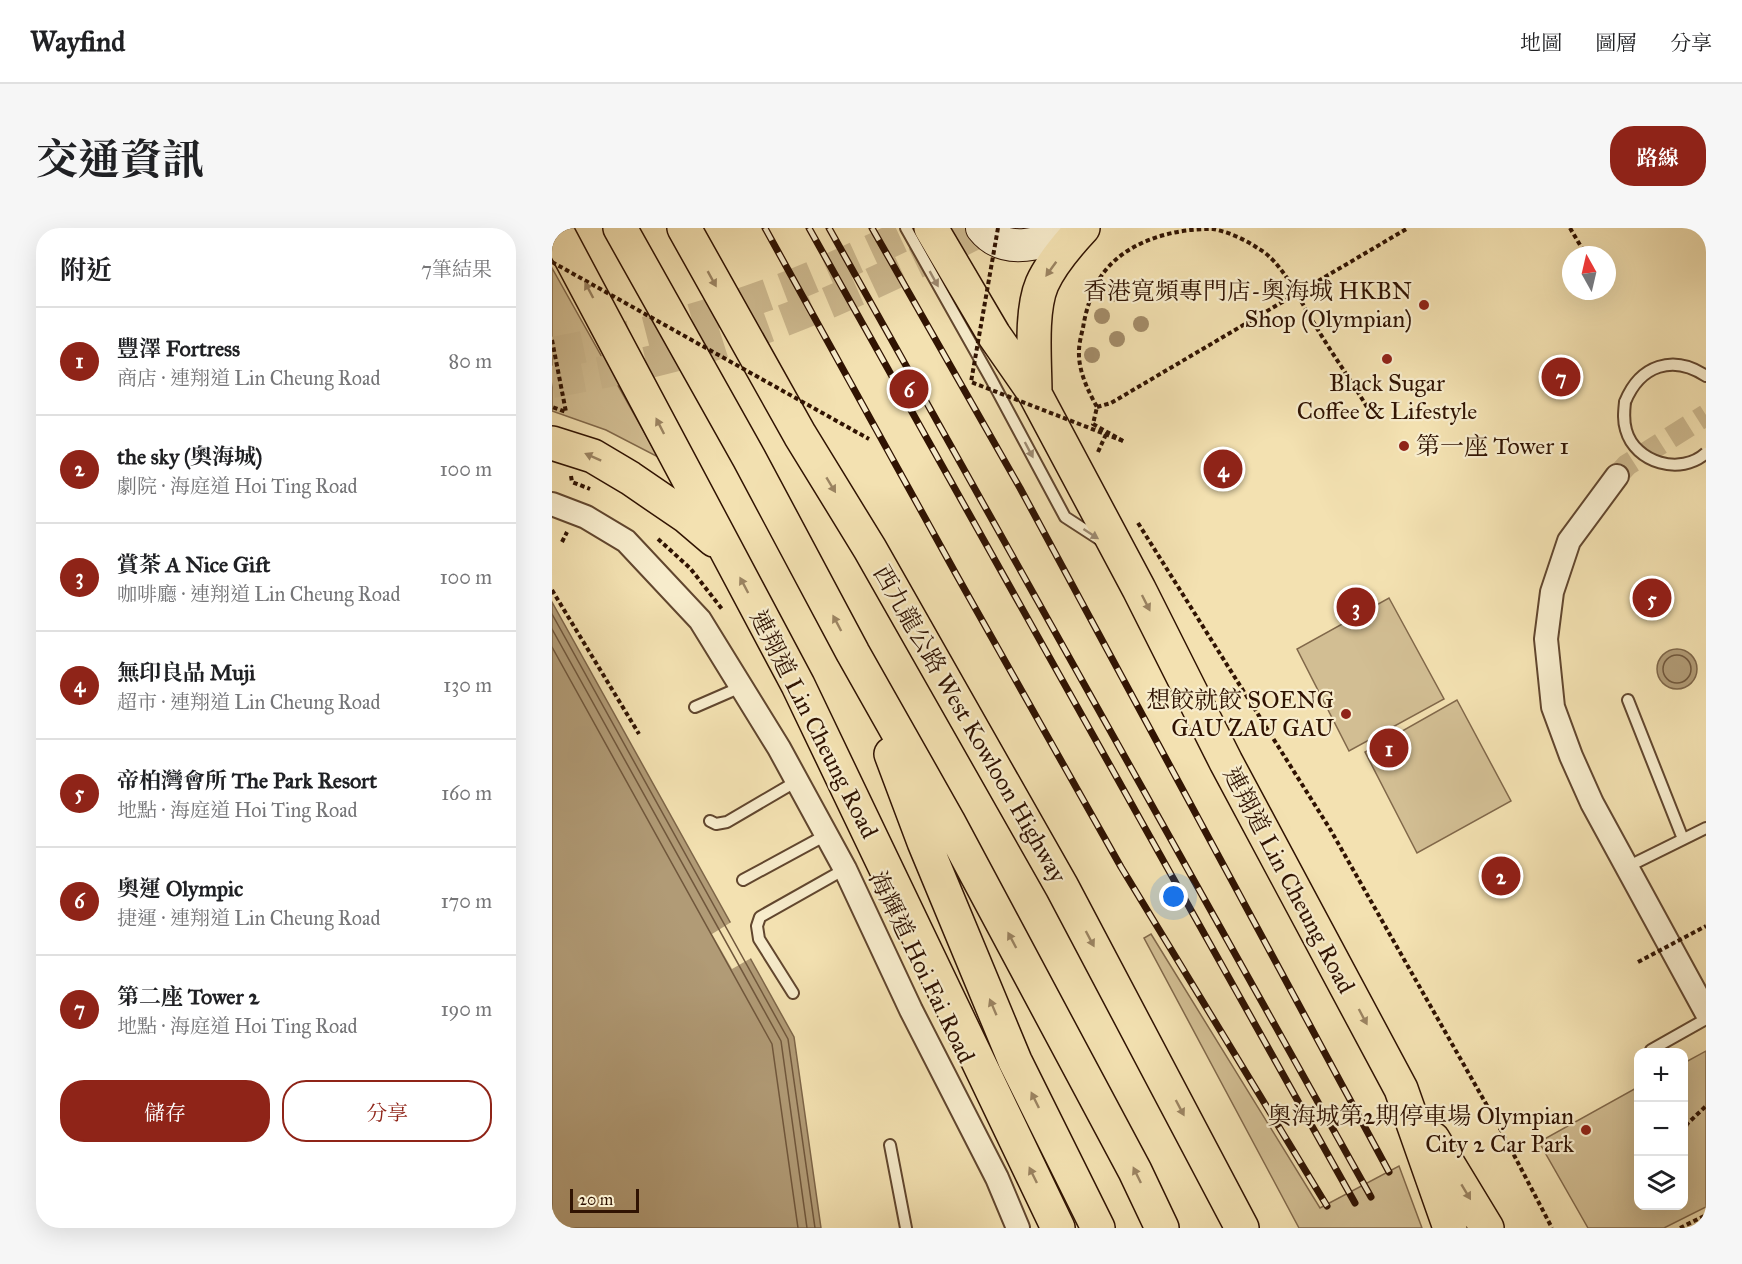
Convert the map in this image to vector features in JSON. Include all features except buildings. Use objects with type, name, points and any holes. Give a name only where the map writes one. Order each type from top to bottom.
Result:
[{"type":"highway","name":"連翔道 Lin Cheung Road","points":[[555,228],[723,548],[798,685],[1058,1228]]},
{"type":"highway","points":[[620,228],[749,459],[853,653],[948,821],[1135,1171],[1162,1228]]},
{"type":"highway","name":"西九龍公路 West Kowloon Highway","points":[[684,228],[800,435],[870,549],[1062,887],[1242,1228]]},
{"type":"highway","name":"連翔道 Lin Cheung Road","points":[[931,228],[994,335],[1035,394],[1139,589],[1226,762],[1401,1089],[1450,1228]]},
{"type":"highway","points":[[1035,394],[1035,316],[1041,286],[1048,271],[1083,228]]},
{"type":"highway","points":[[552,443],[593,456],[630,478],[687,518],[723,548]]},
{"type":"highway","points":[[853,653],[924,842],[1015,1060],[1098,1228]]},
{"type":"highway","points":[[1401,1089],[1446,1158],[1487,1228]]},
{"type":"main road","points":[[982,228],[993,239],[1010,245],[1026,245],[1045,242],[1072,228]]},
{"type":"street","points":[[1617,476],[1569,541],[1552,592],[1546,639],[1553,707],[1570,756],[1592,803],[1706,1012]]},
{"type":"street","name":"海輝道 Hoi Fai Road","points":[[552,504],[586,518],[626,541],[700,620],[797,781],[845,870],[911,1010],[997,1178],[1013,1223]]},
{"type":"lane","points":[[906,228],[1065,517],[1118,551]]},
{"type":"lane","points":[[1706,376],[1695,369],[1681,365],[1666,365],[1652,369],[1640,377],[1631,388],[1625,402],[1623,416],[1626,432],[1633,445],[1644,456],[1659,463],[1674,465],[1689,463],[1706,453]]},
{"type":"lane","points":[[695,707],[741,687]]},
{"type":"lane","points":[[1628,700],[1683,839]]},
{"type":"lane","points":[[710,821],[716,824],[727,822],[797,781]]},
{"type":"lane","points":[[1627,867],[1706,828]]},
{"type":"lane","points":[[743,880],[826,835]]},
{"type":"lane","points":[[794,993],[759,939],[757,926],[760,917],[845,870]]},
{"type":"lane","points":[[1655,1048],[1706,1019]]},
{"type":"lane","points":[[890,1145],[906,1228]]},
{"type":"path","points":[[998,228],[971,382],[1123,441],[1093,424],[1097,407],[1085,384],[1078,352],[1085,318],[1097,284],[1113,263],[1133,246],[1157,233],[1213,229],[1238,237],[1262,250],[1298,293],[1311,318],[1367,406]]},
{"type":"path","points":[[1097,407],[1111,403],[1408,228]]},
{"type":"path","points":[[1570,228],[1581,246]]},
{"type":"path","points":[[552,262],[869,439]]},
{"type":"path","points":[[552,340],[566,412],[552,407]]},
{"type":"path","points":[[1098,457],[1098,451],[1107,432]]},
{"type":"path","points":[[1134,518],[1330,829],[1502,1132],[1552,1228]]},
{"type":"path","points":[[552,590],[639,734]]},
{"type":"path","points":[[1638,962],[1706,926]]},
{"type":"path","points":[[1688,1123],[1706,1106]]},
{"type":"path","points":[[1680,1228],[1706,1215]]},
{"type":"shaded area","points":[[552,268],[658,457],[606,430],[552,411]]},
{"type":"shaded area","points":[[1389,598],[1444,699],[1349,751],[1297,649]]},
{"type":"shaded area","points":[[1457,700],[1511,801],[1417,853],[1365,752]]},
{"type":"shaded area","points":[[1151,934],[1320,1208],[1399,1166],[1422,1228],[1299,1228],[1144,938]]},
{"type":"shaded area","points":[[1706,1051],[1706,1207],[1664,1228],[1588,1228],[1539,1142],[1634,1089],[1634,1210],[1688,1210],[1688,1061]]},
{"type":"water","points":[[552,602],[794,1037],[821,1228],[552,1228]]},
{"type":"water","points":[[1677,649],[1691,655],[1697,669],[1691,683],[1677,689],[1663,683],[1657,669],[1663,655]]},
{"type":"pier","points":[[733,921],[753,957],[732,969],[712,934]]},
{"type":"tunnel","points":[[552,353],[606,342],[712,314],[804,281],[920,228]]},
{"type":"tunnel","points":[[552,382],[681,354],[773,324],[846,295],[986,228]]},
{"type":"tunnel","points":[[1617,476],[1627,465],[1706,415]]},
{"type":"railway","points":[[765,228],[1121,867],[1327,1206]]},
{"type":"railway","points":[[809,228],[1355,1203]]},
{"type":"railway","points":[[829,228],[1371,1197]]},
{"type":"railway","points":[[872,228],[1020,488],[1389,1172]]},
{"type":"place","name":"香港寬頻專門店-奧海城 HKBN Shop (Olympian)","points":[[1424,305]]},
{"type":"place","name":"Black Sugar Coffee & Lifestyle","points":[[1387,359]]},
{"type":"place","name":"第二座 Tower 2","points":[[1561,377]]},
{"type":"place","name":"奧運 Olympic","points":[[909,389]]},
{"type":"place","name":"第一座 Tower 1","points":[[1404,446]]},
{"type":"place","name":"無印良品 Muji","points":[[1223,469]]},
{"type":"place","name":"帝柏灣會所 The Park Resort","points":[[1652,598]]},
{"type":"place","name":"賞茶 A Nice Gift","points":[[1356,607]]},
{"type":"place","name":"想餃就餃 SOENG GAU ZAU GAU","points":[[1346,714]]},
{"type":"place","name":"豐澤 Fortress","points":[[1389,748]]},
{"type":"place","name":"the sky (奧海城)","points":[[1501,876]]},
{"type":"place","name":"奧海城第2期停車場 Olympian City 2 Car Park","points":[[1586,1130]]}]
